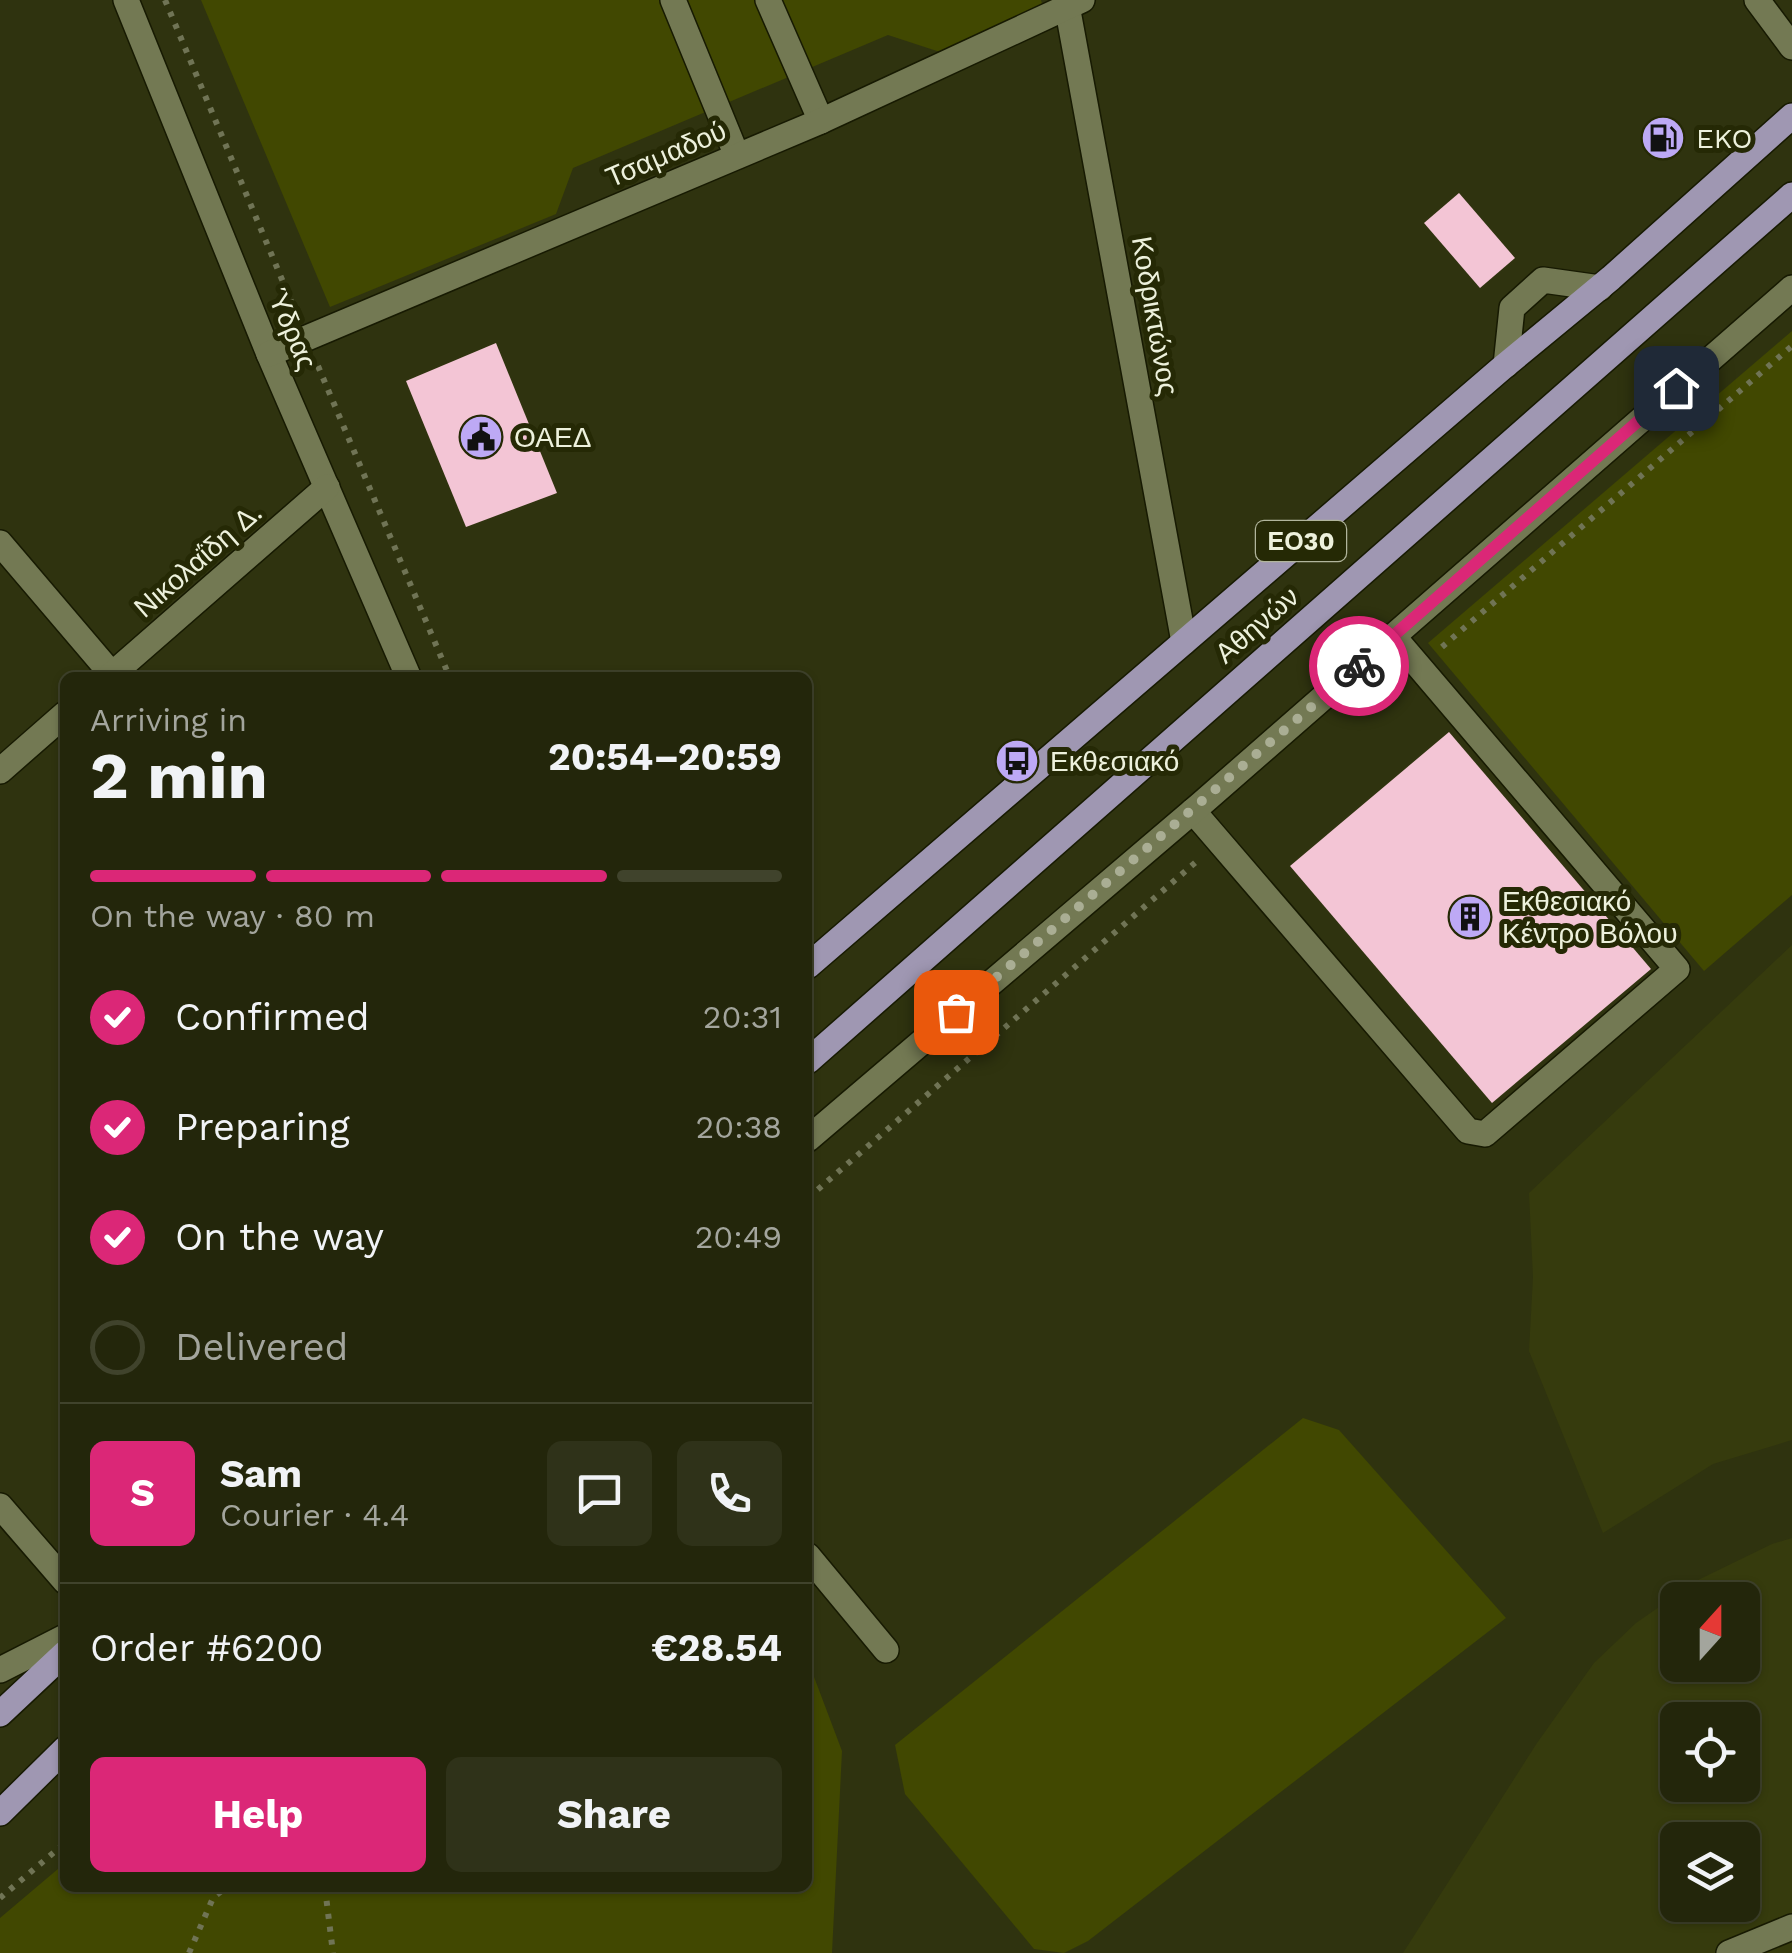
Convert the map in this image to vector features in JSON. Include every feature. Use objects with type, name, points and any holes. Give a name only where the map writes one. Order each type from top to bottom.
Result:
[{"type":"main road","name":"Αθηνών","points":[[812,963],[1600,288],[1792,116]]},
{"type":"main road","name":"Αθηνών","points":[[812,1056],[1792,195]]},
{"type":"main road","points":[[0,1714],[60,1658]]},
{"type":"main road","points":[[0,1813],[60,1755]]},
{"type":"street","name":"Ύδρας","points":[[126,0],[269,354],[407,672]]},
{"type":"street","points":[[673,0],[738,156]]},
{"type":"street","points":[[768,0],[821,120]]},
{"type":"street","points":[[1757,0],[1792,47]]},
{"type":"street","name":"Τσαμαδού","points":[[269,354],[821,120],[1072,2]]},
{"type":"street","name":"Κοδρικτώνος","points":[[1072,2],[1184,642]]},
{"type":"street","points":[[1506,366],[1512,308],[1543,280],[1600,288]]},
{"type":"street","points":[[812,1135],[1192,811],[1792,288]]},
{"type":"street","name":"Νικολαΐδη Δ.","points":[[116,672],[327,487]]},
{"type":"street","points":[[0,543],[108,672]]},
{"type":"street","points":[[1192,811],[1468,1131],[1485,1134],[1677,968],[1393,636]]},
{"type":"street","points":[[0,770],[60,718]]},
{"type":"street","points":[[0,1506],[60,1575]]},
{"type":"street","points":[[812,1561],[886,1650]]},
{"type":"street","points":[[0,1670],[60,1640]]},
{"type":"street","points":[[1729,1953],[1792,1927]]},
{"type":"path","points":[[1416,660],[1464,632],[1792,346]]},
{"type":"path","points":[[812,1195],[1195,864],[1212,833]]},
{"type":"path","points":[[0,1898],[60,1847]]},
{"type":"path","points":[[189,1953],[213,1898],[220,1892]]},
{"type":"path","points":[[325,1892],[333,1953]]},
{"type":"shaded area","points":[[201,0],[1041,0],[1044,11],[943,53],[888,35],[573,168],[556,214],[330,307]]},
{"type":"shaded area","points":[[1792,331],[1792,895],[1704,971],[1428,643]]},
{"type":"shaded area","points":[[1792,945],[1792,1440],[1713,1464],[1603,1533],[1529,1351],[1533,1277],[1529,1193]]},
{"type":"shaded area","points":[[1303,1418],[1339,1430],[1506,1618],[1088,1941],[1064,1953],[1034,1949],[905,1794],[895,1745]]},
{"type":"shaded area","points":[[1792,1538],[1792,1953],[1403,1953],[1537,1743],[1594,1663],[1636,1623],[1660,1606],[1660,1682],[1760,1682],[1760,1582],[1695,1582]]},
{"type":"shaded area","points":[[812,1672],[842,1751],[832,1953],[0,1953],[0,1918],[60,1867],[60,1892],[812,1892]]},
{"type":"building","points":[[1459,193],[1515,258],[1480,288],[1424,223]]},
{"type":"building","name":"ΟΑΕΔ","points":[[496,343],[557,493],[466,527],[406,381]]},
{"type":"building","name":"Εκθεσιακό Κέντρο Βόλου","points":[[1449,732],[1651,969],[1492,1103],[1290,866]]},
{"type":"way so far","points":[[956,1012],[1359,666]]},
{"type":"place","name":"EKO","points":[[1663,138]]},
{"type":"place","name":"ΟΑΕΔ","points":[[481,437]]},
{"type":"place","name":"Εκθεσιακό","points":[[1017,761]]},
{"type":"place","name":"Εκθεσιακό Κέντρο Βόλου","points":[[1470,917]]},
{"type":"route","points":[[1359,666],[1676,388]]}]
